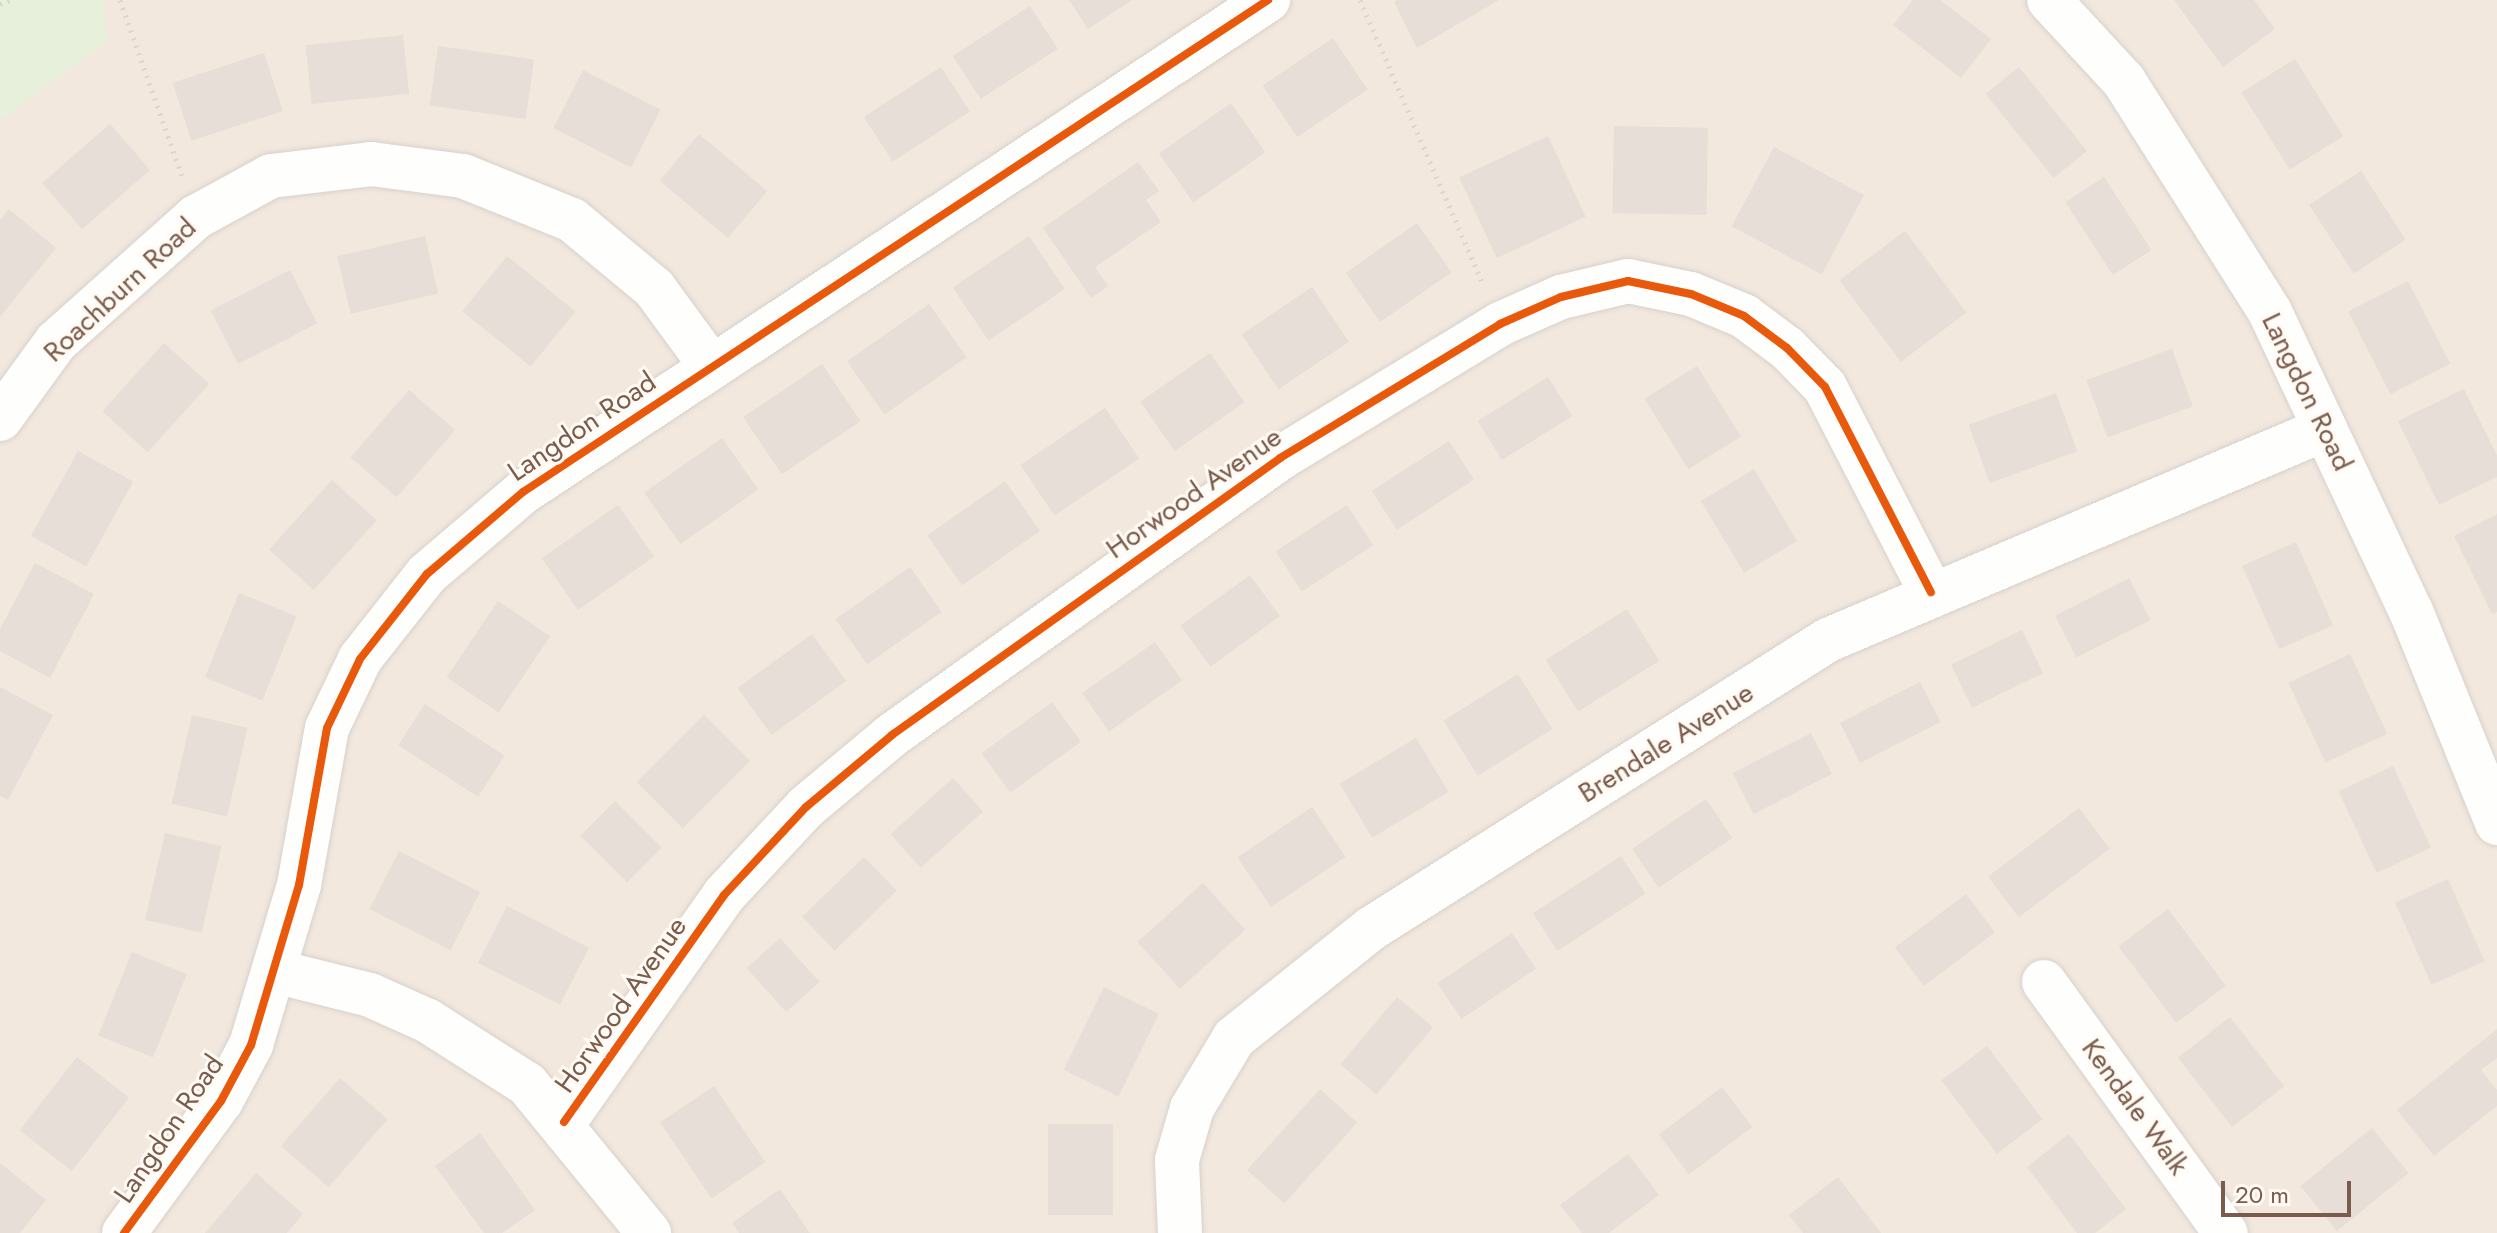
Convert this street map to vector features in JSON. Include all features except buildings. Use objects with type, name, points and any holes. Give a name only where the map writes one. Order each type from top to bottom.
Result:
[{"type":"street","name":"Langdon Road","points":[[124,1233],[221,1101],[278,972],[327,728],[360,659],[427,574],[523,492],[1268,0]]},
{"type":"street","name":"Langdon Road","points":[[2049,0],[2124,81],[2270,312],[2325,429],[2497,823]]},
{"type":"street","name":"Roachburn Road","points":[[0,419],[56,342],[196,217],[271,176],[371,164],[463,176],[572,220],[654,288],[711,366]]},
{"type":"street","name":"Horwood Avenue","points":[[564,1122],[724,895],[806,807],[892,735],[1280,458],[1500,324],[1561,297],[1628,281],[1691,294],[1744,316],[1825,387],[1931,592]]},
{"type":"street","name":"Brendale Avenue","points":[[1180,1233],[1177,1160],[1192,1108],[1234,1038],[1285,993],[1372,928],[1828,640],[1931,592],[2325,429]]},
{"type":"street","points":[[278,972],[370,995],[428,1021],[527,1084],[564,1122],[649,1233]]},
{"type":"street","name":"Kendale Walk","points":[[2044,982],[2226,1233]]},
{"type":"path","points":[[0,4],[10,0]]},
{"type":"path","points":[[120,0],[196,217]]},
{"type":"path","points":[[1360,0],[1500,324]]},
{"type":"shaded area","points":[[0,0],[2497,0],[2497,1233],[0,1233]]},
{"type":"green space","points":[[0,0],[103,0],[107,42],[0,120]]},
{"type":"cycle path","points":[[124,1233],[221,1101],[251,1045],[299,885],[327,728],[360,659],[427,574],[523,492],[1268,0]]},
{"type":"cycle path","points":[[564,1122],[724,895],[806,807],[892,735],[1280,458],[1500,324],[1561,297],[1628,281],[1691,294],[1744,316],[1787,348],[1825,387],[1931,592]]}]
